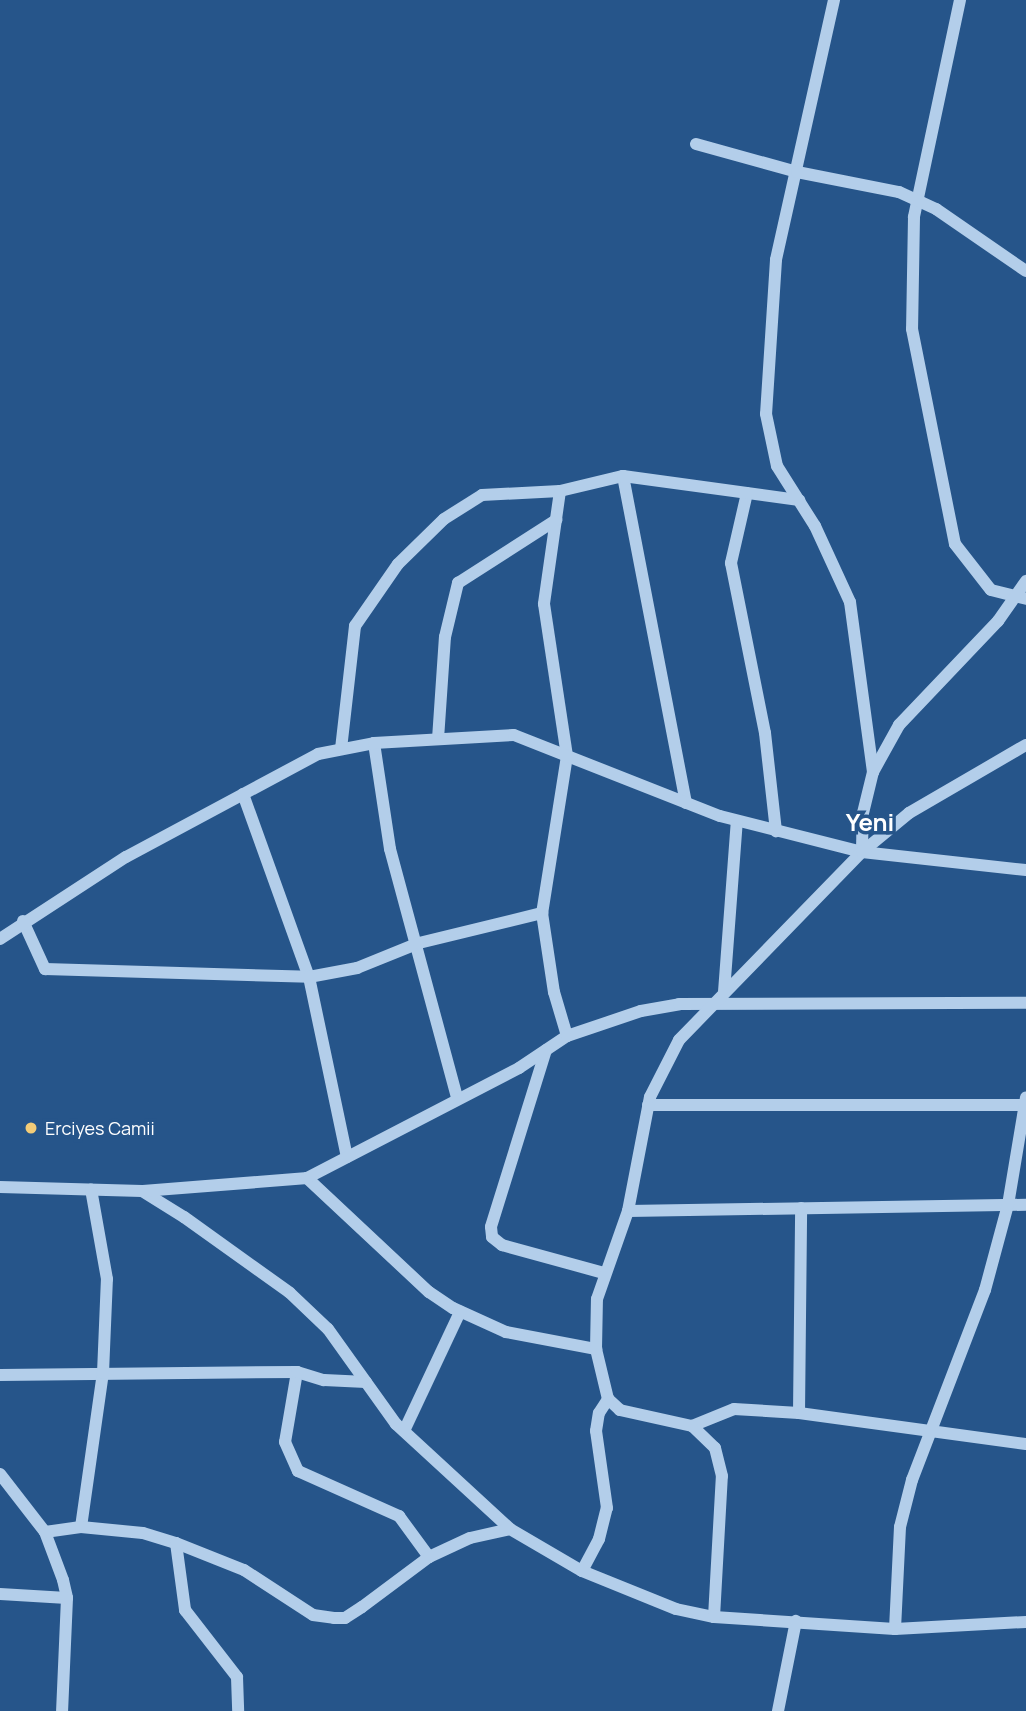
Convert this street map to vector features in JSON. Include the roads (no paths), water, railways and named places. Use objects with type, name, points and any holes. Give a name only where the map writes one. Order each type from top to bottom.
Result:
[{"type":"street","points":[[834,0],[776,260],[766,415],[777,466],[799,500],[850,602],[873,772]]},
{"type":"street","points":[[960,0],[917,201],[912,328],[955,544],[991,590],[1021,598]]},
{"type":"street","points":[[696,144],[797,172],[899,192],[1026,271]]},
{"type":"street","points":[[341,749],[355,626],[397,564],[444,519],[482,495],[560,491],[622,476],[799,500]]},
{"type":"street","points":[[622,476],[686,803]]},
{"type":"street","points":[[560,491],[544,604],[567,756],[542,913],[554,992],[567,1036]]},
{"type":"street","points":[[747,493],[731,563],[765,733],[776,831]]},
{"type":"street","points":[[438,739],[445,637],[458,583],[556,520]]},
{"type":"street","points":[[862,852],[863,813],[873,772],[899,725],[1021,598],[1026,581]]},
{"type":"street","points":[[0,939],[23,921],[126,857],[318,754],[374,743],[514,735],[737,821],[862,852],[1026,870]]},
{"type":"street","points":[[374,743],[390,849],[419,943],[457,1098]]},
{"type":"street","points":[[1026,746],[909,813],[862,852],[709,1005],[679,1040],[648,1105],[628,1211],[597,1299],[596,1349],[608,1399],[640,1418],[692,1426],[734,1409],[799,1413],[930,1434],[1026,1444]]},
{"type":"street","points":[[243,794],[309,977],[347,1157]]},
{"type":"street","points":[[724,992],[737,821]]},
{"type":"street","points":[[23,921],[45,969],[309,977],[358,968],[419,943],[542,913]]},
{"type":"street","points":[[0,1187],[142,1191],[307,1178],[546,1050],[567,1036],[640,1011],[709,1005],[1026,1003]]},
{"type":"street","points":[[546,1050],[491,1227],[492,1237],[502,1245],[604,1273]]},
{"type":"street","points":[[648,1105],[1026,1103],[1008,1205],[985,1290],[930,1434],[900,1527],[895,1629]]},
{"type":"street","points":[[307,1178],[429,1292],[460,1312],[506,1332],[596,1349]]},
{"type":"street","points":[[82,1527],[103,1373],[107,1279],[91,1189]]},
{"type":"street","points":[[142,1191],[290,1293],[328,1329],[404,1431],[510,1529],[582,1572],[676,1609],[713,1617],[895,1629],[1026,1622]]},
{"type":"street","points":[[628,1211],[1026,1205]]},
{"type":"street","points":[[799,1413],[801,1208]]},
{"type":"street","points":[[404,1431],[460,1312]]},
{"type":"street","points":[[0,1375],[297,1372],[324,1381],[366,1382]]},
{"type":"street","points":[[297,1372],[285,1442],[290,1460],[299,1471],[399,1516],[429,1557]]},
{"type":"street","points":[[582,1572],[599,1539],[607,1508],[596,1431],[599,1413],[608,1399]]},
{"type":"street","points":[[692,1426],[715,1448],[722,1476],[713,1617]]},
{"type":"street","points":[[0,1474],[45,1532],[67,1598],[62,1711]]},
{"type":"street","points":[[45,1532],[82,1527],[143,1533],[244,1570],[313,1615],[345,1618],[429,1557],[470,1538],[510,1529]]},
{"type":"street","points":[[176,1543],[185,1610],[237,1677],[237,1711]]},
{"type":"street","points":[[0,1594],[67,1598]]},
{"type":"street","points":[[778,1711],[796,1621]]},
{"type":"place","name":"Erciyes Camii","points":[[31,1128]]},
{"type":"district","name":"Yeni","points":[[870,822]]}]
